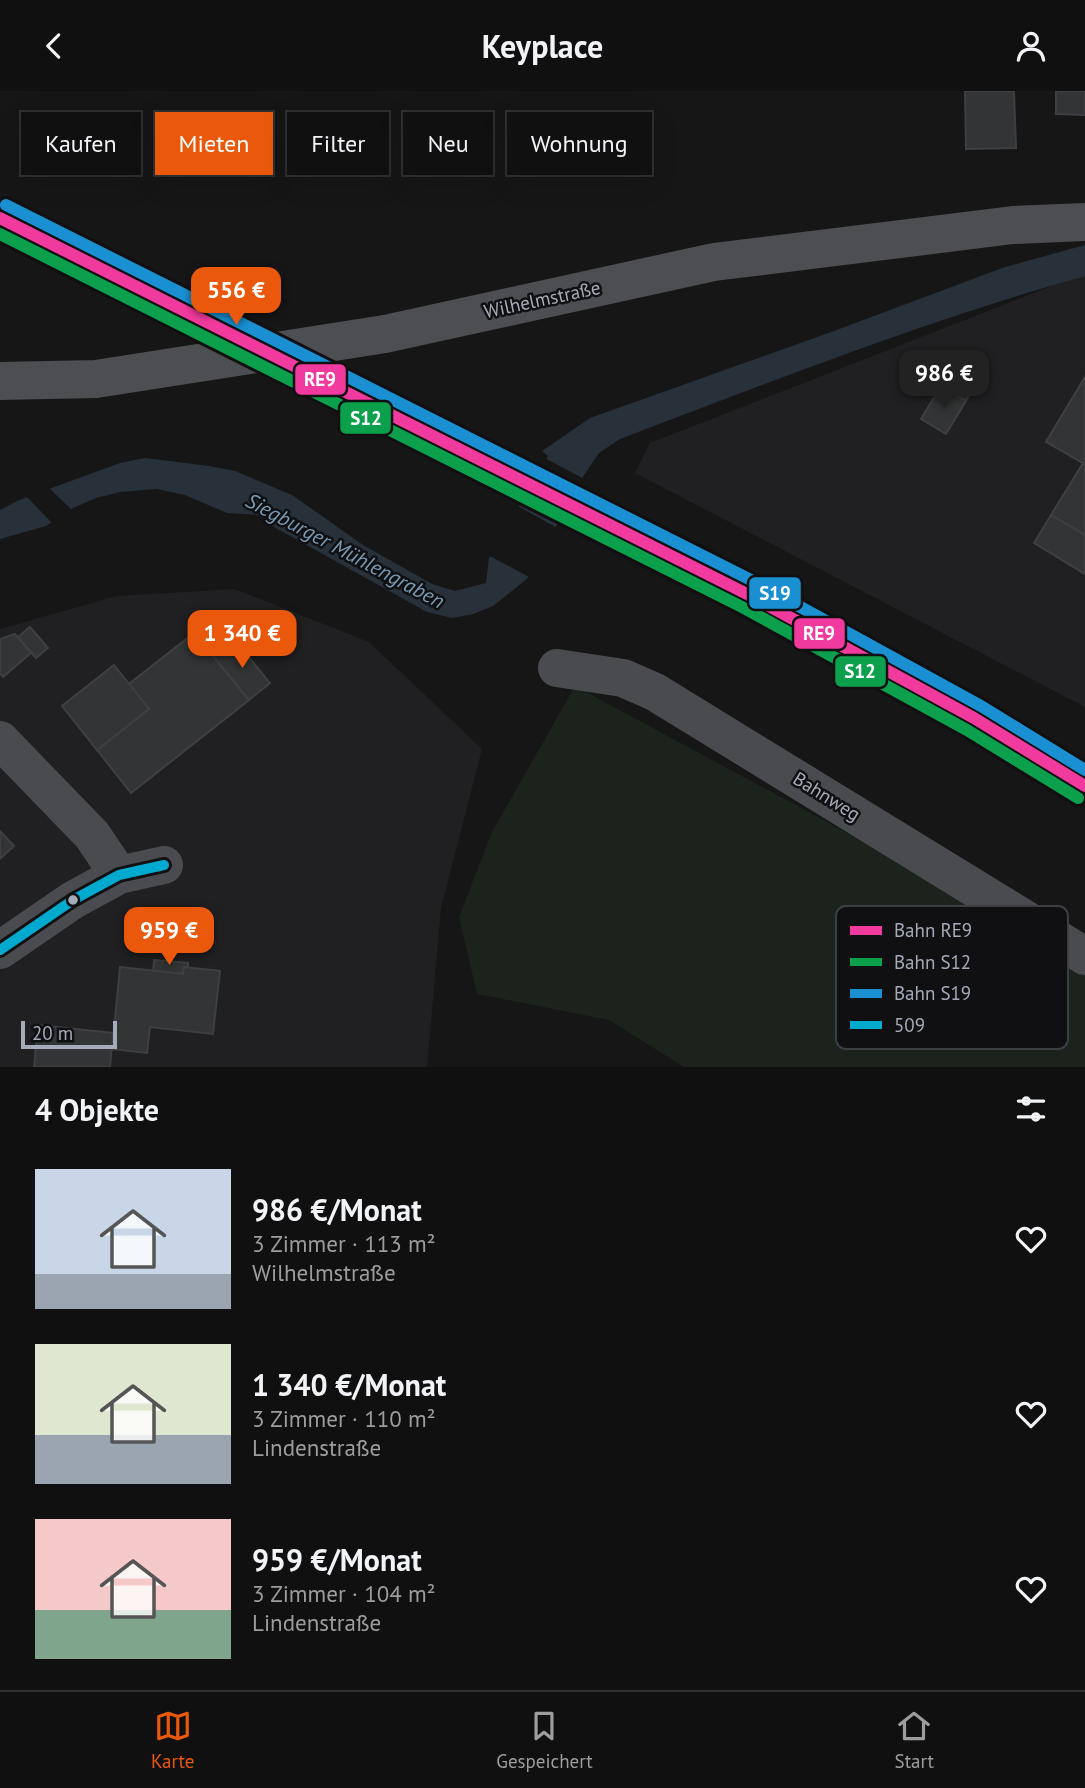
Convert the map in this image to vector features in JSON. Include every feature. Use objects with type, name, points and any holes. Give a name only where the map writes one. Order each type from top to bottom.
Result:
[{"type":"main road","name":"Wilhelmstraße","points":[[0,381],[96,379],[385,334],[714,262],[1013,225],[1085,222]]},
{"type":"street","name":"Bahnweg","points":[[557,668],[623,678],[655,692],[1004,906]]},
{"type":"street","points":[[0,740],[92,835],[119,875]]},
{"type":"street","points":[[0,950],[74,900],[119,875],[164,865]]},
{"type":"street","name":"Bahnweg","points":[[1068,946],[1085,956]]},
{"type":"shaded area","points":[[1085,273],[1085,707],[635,473],[650,443]]},
{"type":"shaded area","points":[[235,589],[369,642],[482,749],[441,908],[427,1067],[0,1067],[0,629],[117,596]]},
{"type":"shaded area","points":[[575,686],[905,864],[974,906],[836,906],[836,1049],[1068,1049],[1068,964],[1085,974],[1085,1067],[684,1067],[609,1020],[477,994],[459,917],[492,832]]},
{"type":"water","name":"Siegburger Mühlengraben","points":[[1085,245],[1085,276],[909,332],[620,439],[599,453],[584,475],[528,578],[493,606],[473,614],[452,618],[427,612],[276,528],[259,515],[227,513],[185,495],[157,489],[120,492],[96,498],[73,508],[46,526],[0,539],[0,510],[19,500],[120,463],[145,458],[235,471],[292,495],[363,545],[432,584],[455,591],[486,583],[489,558],[548,456],[542,451],[590,418],[1005,267]]},
{"type":"pier","points":[[543,457],[586,480],[567,516],[522,494]]},
{"type":"pier","points":[[47,486],[74,512],[54,525],[24,494]]},
{"type":"pier","points":[[516,505],[559,529],[531,578],[486,554]]},
{"type":"building","points":[[965,91],[1014,91],[1016,148],[966,149]]},
{"type":"building","points":[[1056,91],[1085,91],[1085,115],[1056,114]]},
{"type":"building","points":[[953,367],[977,381],[966,401],[941,386]]},
{"type":"building","points":[[1085,377],[1085,459],[1083,463],[1046,442]]},
{"type":"building","points":[[941,386],[966,401],[946,434],[921,419]]},
{"type":"building","points":[[1083,463],[1085,465],[1085,535],[1051,515]]},
{"type":"building","points":[[1051,515],[1085,535],[1085,574],[1034,543]]},
{"type":"building","points":[[30,627],[48,648],[36,658],[18,637]]},
{"type":"building","points":[[194,633],[249,700],[131,793],[97,750],[149,709],[129,684]]},
{"type":"building","points":[[15,634],[31,653],[3,677],[0,673],[0,639]]},
{"type":"building","points":[[234,639],[270,683],[249,700],[213,656]]},
{"type":"building","points":[[114,665],[149,709],[97,750],[62,706]]},
{"type":"building","points":[[0,831],[14,846],[0,859]]},
{"type":"building","points":[[154,960],[188,963],[188,967],[184,967],[183,974],[153,971]]},
{"type":"building","points":[[120,967],[183,974],[184,967],[220,971],[213,1034],[150,1027],[147,1053],[112,1049]]},
{"type":"building","points":[[38,1025],[113,1033],[110,1067],[34,1067]]},
{"type":"rail line","name":"S19","points":[[6,205],[755,582],[981,706],[1085,770]]},
{"type":"rail line","name":"RE9","points":[[0,218],[749,595],[974,718],[1085,786]]},
{"type":"rail line","name":"S12","points":[[0,234],[742,607],[967,730],[1078,798]]},
{"type":"transit line","name":"509","points":[[0,950],[73,900],[119,875],[164,865]]}]
